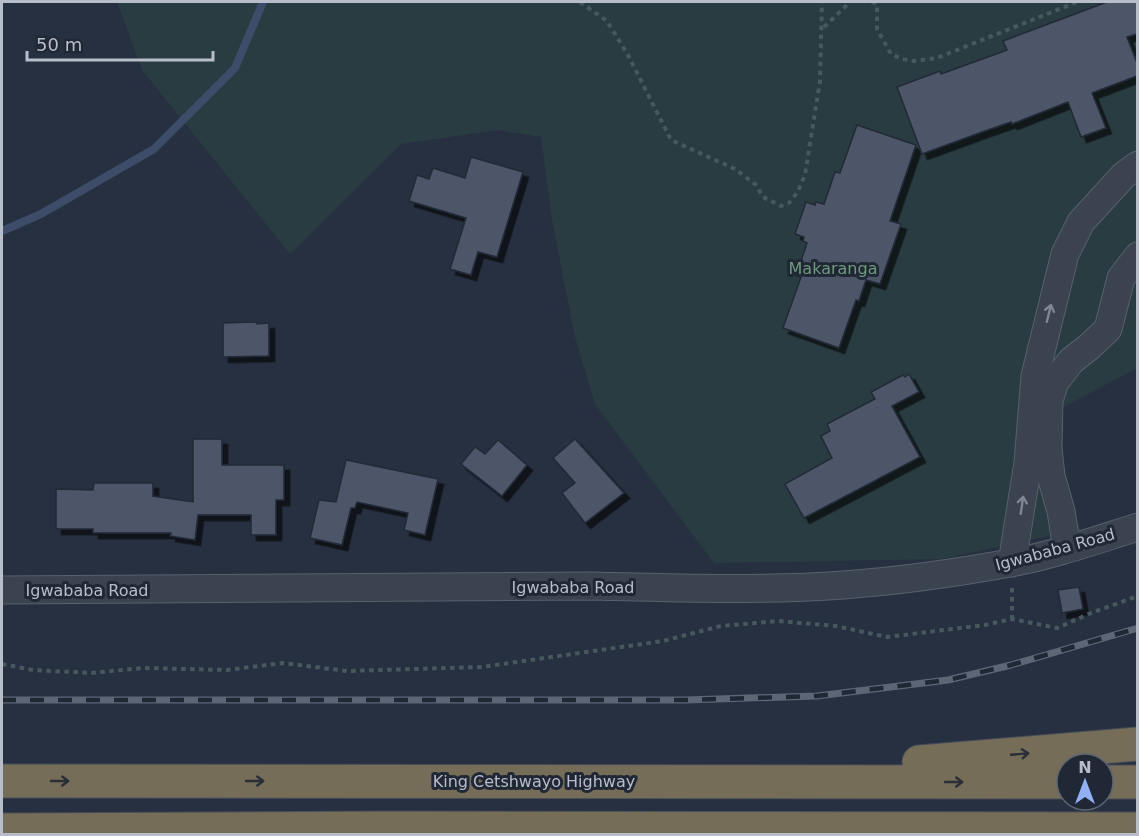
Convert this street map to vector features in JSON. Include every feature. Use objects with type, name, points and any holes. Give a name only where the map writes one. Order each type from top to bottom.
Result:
[{"type":"highway","points":[[669,781],[1137,744]]},
{"type":"highway","name":"King Cetshwayo Highway","points":[[2,781],[1055,782]]},
{"type":"highway","points":[[1115,782],[1137,782]]},
{"type":"highway","points":[[2,830],[1137,829]]},
{"type":"highway","points":[[68,830],[147,834]]},
{"type":"street","points":[[1067,549],[1061,511],[1051,476],[1041,399],[1035,376],[1049,312],[1065,254],[1072,238],[1081,222],[1137,165]]},
{"type":"street","points":[[1012,563],[1041,399],[1071,361],[1108,329],[1121,278],[1137,256]]},
{"type":"street","name":"Igwababa Road","points":[[2,590],[844,585],[1012,563],[1067,549],[1137,526]]},
{"type":"path","points":[[580,2],[606,21],[628,55],[670,140],[735,169],[756,185],[763,197],[780,206],[789,203],[797,193],[805,175],[820,81],[822,2]]},
{"type":"path","points":[[823,28],[850,2]]},
{"type":"path","points":[[872,2],[876,4],[876,29],[891,54],[914,61],[937,58],[1077,2]]},
{"type":"path","points":[[2,664],[33,670],[91,673],[143,668],[227,670],[283,663],[347,671],[482,667],[663,641],[721,626],[778,621],[836,626],[887,637],[985,625],[1012,618],[1057,628],[1137,596]]},
{"type":"green space","name":"Makaranga","points":[[117,2],[1137,2],[1137,368],[1060,409],[1064,488],[1080,529],[942,559],[714,563],[595,404],[575,337],[552,220],[541,137],[498,130],[401,144],[290,254],[142,70]]},
{"type":"building","points":[[1107,2],[1137,2],[1137,34],[1127,37],[1137,63],[1137,76],[1092,93],[1106,128],[1081,137],[1068,102],[1012,124],[1011,122],[922,154],[897,87],[1007,50],[1003,41]]},
{"type":"building","points":[[857,125],[916,145],[890,221],[901,224],[880,284],[866,280],[859,301],[856,300],[839,348],[783,328],[801,277],[796,276],[807,243],[803,241],[804,237],[795,234],[806,202],[815,205],[816,202],[824,204],[835,172],[840,173]]},
{"type":"building","points":[[471,157],[523,172],[497,257],[478,252],[471,275],[450,269],[466,218],[409,201],[417,175],[429,179],[433,168],[465,178]]},
{"type":"building","points":[[257,322],[257,324],[269,323],[269,356],[223,357],[223,323]]},
{"type":"building","points":[[909,374],[919,392],[892,406],[920,457],[804,518],[785,484],[832,458],[821,436],[830,431],[827,424],[875,399],[871,392]]},
{"type":"building","points":[[193,439],[222,439],[222,465],[284,465],[284,500],[276,500],[276,535],[251,535],[251,515],[198,515],[195,540],[170,536],[171,533],[93,533],[93,529],[56,529],[56,489],[93,490],[94,483],[153,483],[153,496],[193,502]]},
{"type":"building","points":[[575,439],[624,493],[585,523],[562,493],[575,483],[553,458]]},
{"type":"building","points":[[498,440],[527,465],[502,496],[461,464],[475,447],[485,454]]},
{"type":"building","points":[[346,460],[438,479],[425,535],[404,530],[408,513],[357,502],[355,508],[351,508],[342,545],[310,538],[319,500],[336,502]]},
{"type":"building","points":[[1079,587],[1083,609],[1062,613],[1058,590]]},
{"type":"waterway","points":[[2,231],[41,214],[154,149],[235,68],[263,2]]},
{"type":"railway","points":[[2,700],[686,700],[817,696],[948,680],[1011,665],[1138,628]]}]
